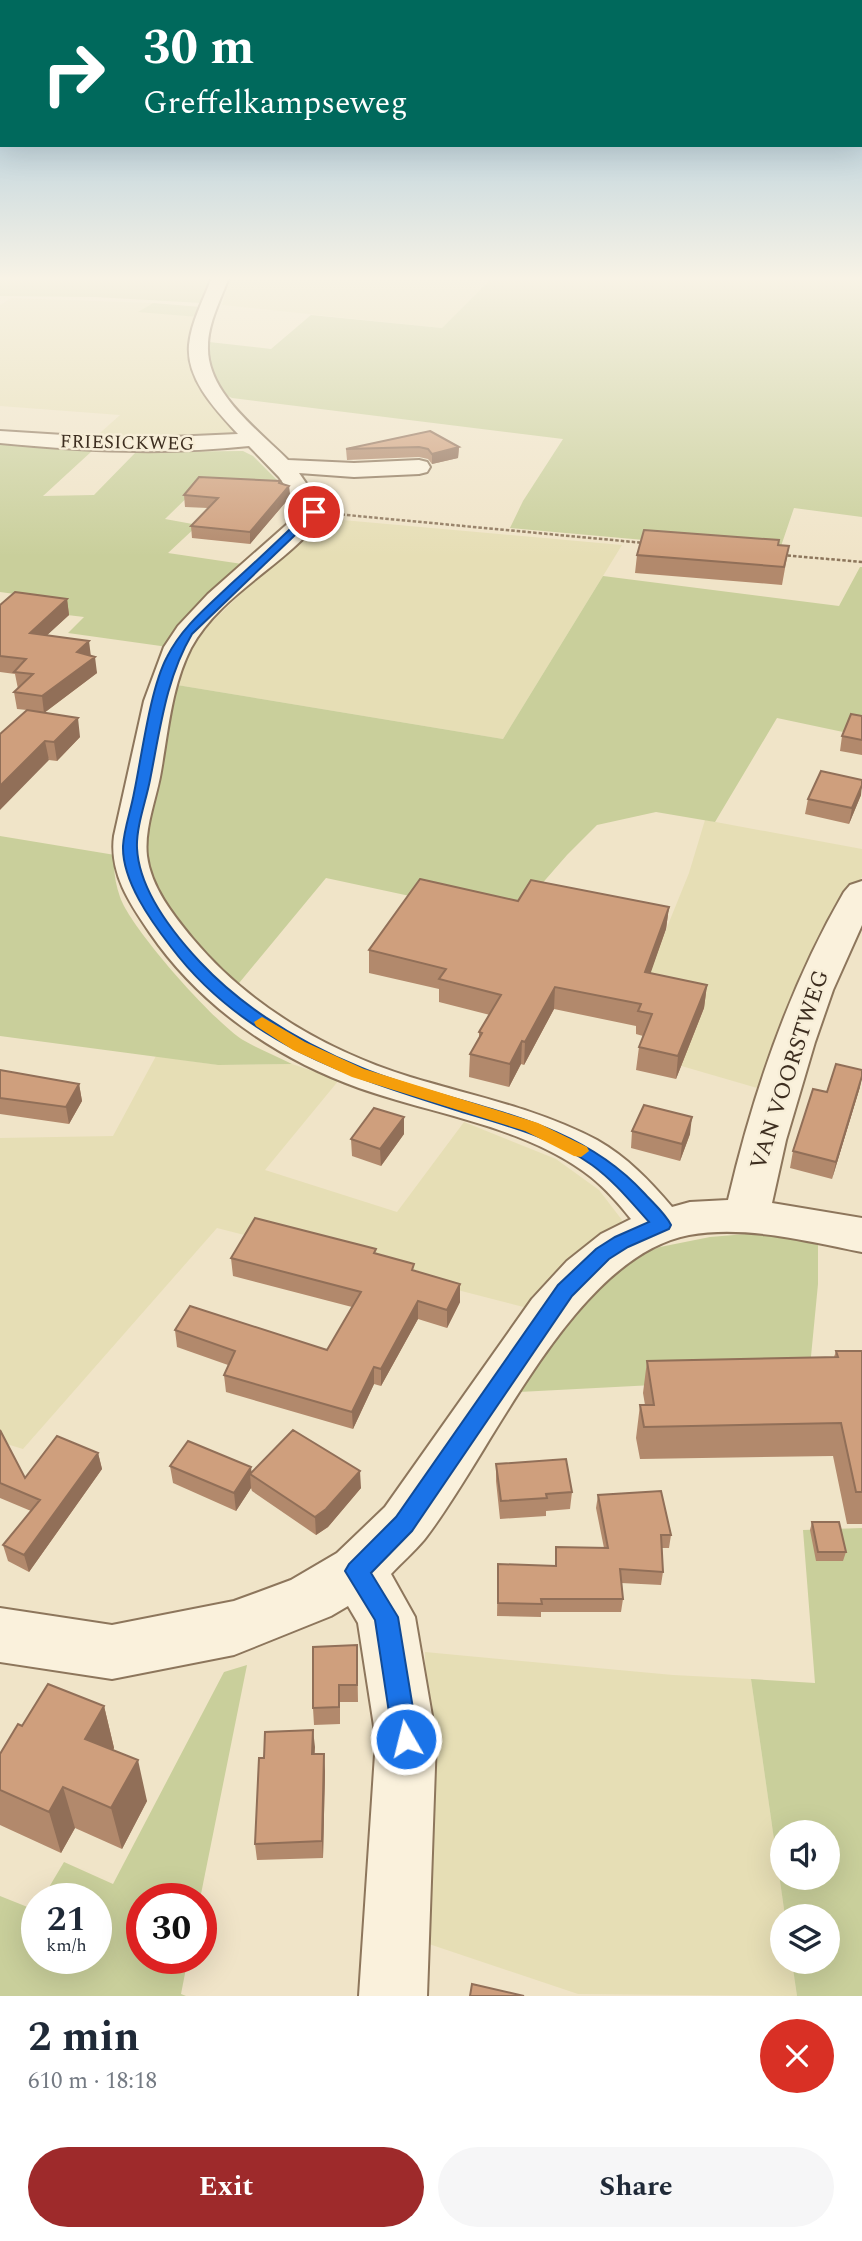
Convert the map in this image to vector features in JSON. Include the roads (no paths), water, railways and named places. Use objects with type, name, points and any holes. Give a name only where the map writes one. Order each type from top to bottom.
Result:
[{"type":"street","points":[[203,370],[217,397],[283,467],[309,500],[314,512],[187,632],[172,659],[159,702],[130,847],[135,872],[152,911],[186,956],[215,987],[248,1013],[299,1046],[358,1073],[531,1127],[570,1146],[598,1160],[624,1182],[662,1225]]},
{"type":"street","name":"FRIESICKWEG","points":[[0,437],[147,446],[211,444],[254,439]]},
{"type":"street","points":[[283,467],[310,466],[354,470],[419,467]]},
{"type":"street","name":"VAN VOORSTWEG","points":[[747,1215],[755,1172],[794,1039],[838,932],[862,892]]},
{"type":"street","points":[[0,1635],[112,1652],[234,1628],[311,1598],[357,1571],[404,1524],[565,1290],[603,1254],[622,1242],[662,1225],[698,1217],[747,1215],[862,1235]]},
{"type":"street","points":[[357,1571],[386,1617],[406,1739],[393,1996]]}]
